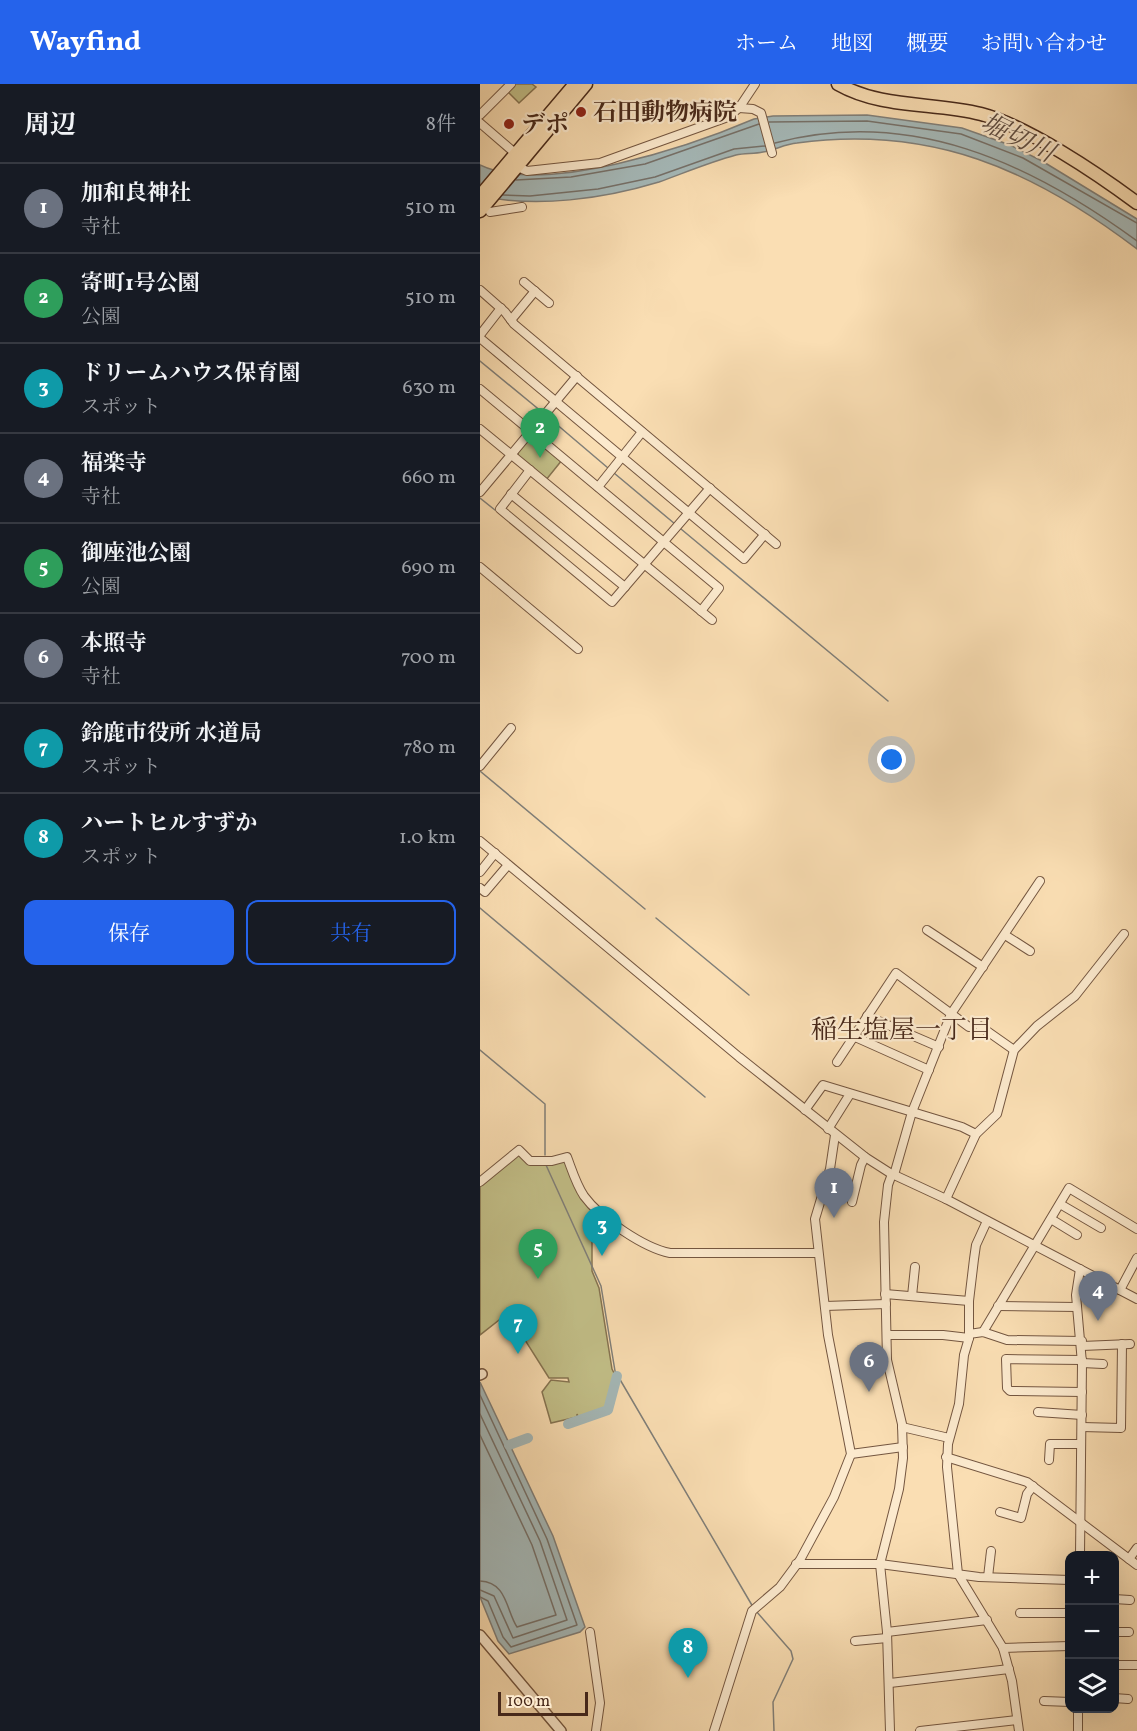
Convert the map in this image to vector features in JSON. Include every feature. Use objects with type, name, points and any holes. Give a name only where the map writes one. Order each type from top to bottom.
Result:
[{"type":"main road","points":[[511,170],[516,154],[575,84]]},
{"type":"main road","points":[[484,205],[511,170],[586,84]]},
{"type":"main road","points":[[838,84],[871,98],[978,114],[1004,122],[1040,141],[1137,203]]},
{"type":"street","points":[[480,115],[511,84]]},
{"type":"street","points":[[511,170],[527,171],[600,163],[717,121],[739,108],[754,84]]},
{"type":"street","points":[[739,108],[753,109],[762,116],[772,152]]},
{"type":"street","points":[[480,123],[516,154]]},
{"type":"street","points":[[484,205],[522,207]]},
{"type":"street","points":[[524,282],[549,303]]},
{"type":"street","points":[[480,290],[511,320],[776,544]]},
{"type":"street","points":[[511,320],[535,291]]},
{"type":"street","points":[[501,308],[480,337],[555,402],[744,559],[765,534]]},
{"type":"street","points":[[480,492],[577,376]]},
{"type":"street","points":[[480,389],[719,588],[701,611]]},
{"type":"street","points":[[480,429],[712,620]]},
{"type":"street","points":[[598,487],[642,432]]},
{"type":"street","points":[[530,470],[500,509],[612,602],[710,488]]},
{"type":"street","points":[[511,494],[625,588]]},
{"type":"street","points":[[480,567],[578,649]]},
{"type":"street","points":[[480,765],[511,728]]},
{"type":"street","points":[[480,841],[835,1135],[866,1157],[893,1175],[946,1199],[1137,1299]]},
{"type":"street","points":[[480,872],[495,853]]},
{"type":"street","points":[[480,888],[485,892],[508,865]]},
{"type":"street","points":[[890,1731],[890,1683],[880,1564],[899,1489],[903,1447],[902,1427],[889,1378],[884,1222],[893,1175],[912,1113],[951,1014],[1040,881]]},
{"type":"street","points":[[927,930],[982,967]]},
{"type":"street","points":[[946,1199],[976,1134],[997,1114],[1014,1050],[1037,1026],[1074,996],[1124,934]]},
{"type":"street","points":[[1005,935],[1030,951]]},
{"type":"street","points":[[837,1062],[896,973],[969,1027],[977,1024],[1014,1050]]},
{"type":"street","points":[[867,1016],[939,1047]]},
{"type":"street","points":[[853,1036],[929,1070]]},
{"type":"street","points":[[805,1110],[823,1085],[962,1126],[976,1134]]},
{"type":"street","points":[[828,1129],[850,1094]]},
{"type":"street","points":[[714,1731],[755,1608],[780,1587],[796,1564],[834,1497],[851,1454],[825,1306],[815,1219],[830,1169],[835,1135]]},
{"type":"street","points":[[480,1182],[519,1150],[530,1161],[552,1161],[567,1157],[577,1184],[588,1200],[650,1249],[670,1253],[818,1253]]},
{"type":"street","points":[[852,1202],[861,1165],[866,1157]]},
{"type":"street","points":[[983,1332],[1069,1188],[1137,1229]]},
{"type":"street","points":[[1060,1204],[1101,1228]]},
{"type":"street","points":[[1051,1219],[1077,1235]]},
{"type":"street","points":[[987,1221],[976,1245],[969,1301],[969,1336],[964,1355],[958,1411],[949,1438],[946,1457],[958,1574],[1003,1648],[1009,1669],[1019,1731]]},
{"type":"street","points":[[1120,1290],[1137,1257]]},
{"type":"street","points":[[912,1296],[915,1268]]},
{"type":"street","points":[[1080,1269],[1076,1290],[1082,1343],[1080,1551]]},
{"type":"street","points":[[885,1294],[969,1301]]},
{"type":"street","points":[[825,1306],[886,1304]]},
{"type":"street","points":[[998,1306],[1077,1307]]},
{"type":"street","points":[[887,1335],[969,1336],[983,1332],[1007,1340],[1126,1344],[1121,1428],[1082,1427]]},
{"type":"street","points":[[1082,1392],[1010,1391],[1007,1388],[1006,1359],[1103,1364]]},
{"type":"street","points":[[1038,1412],[1082,1415]]},
{"type":"street","points":[[902,1427],[949,1438]]},
{"type":"street","points":[[1049,1460],[1050,1444],[1081,1444]]},
{"type":"street","points":[[851,1454],[903,1447]]},
{"type":"street","points":[[946,1457],[991,1472],[1021,1478],[1137,1565]]},
{"type":"street","points":[[1000,1512],[1021,1518],[1027,1494],[1033,1486]]},
{"type":"street","points":[[1129,1559],[1137,1548]]},
{"type":"street","points":[[988,1577],[991,1551]]},
{"type":"street","points":[[796,1564],[880,1564],[988,1577],[1065,1580]]},
{"type":"street","points":[[1119,1599],[1130,1600]]},
{"type":"street","points":[[1020,1613],[1065,1613]]},
{"type":"street","points":[[855,1641],[987,1620]]},
{"type":"street","points":[[590,1632],[600,1703],[596,1731]]},
{"type":"street","points":[[1119,1632],[1129,1632]]},
{"type":"street","points":[[480,1635],[561,1731]]},
{"type":"street","points":[[1003,1648],[1065,1646]]},
{"type":"street","points":[[1119,1665],[1137,1665]]},
{"type":"street","points":[[890,1683],[1009,1669]]},
{"type":"street","points":[[1119,1698],[1128,1699]]},
{"type":"street","points":[[1044,1701],[1065,1702]]},
{"type":"street","points":[[1078,1713],[1078,1731]]},
{"type":"street","points":[[920,1731],[1017,1720]]},
{"type":"shaded area","points":[[515,84],[532,84],[536,87],[519,103],[508,92]]},
{"type":"shaded area","points":[[534,436],[562,460],[546,480],[518,456],[518,451],[529,437]]},
{"type":"shaded area","points":[[518,1153],[526,1162],[566,1162],[592,1209],[592,1271],[599,1288],[612,1369],[616,1377],[613,1379],[606,1409],[579,1418],[577,1414],[577,1417],[551,1423],[542,1392],[551,1380],[569,1382],[568,1378],[549,1378],[508,1313],[480,1335],[480,1183]]},
{"type":"water","points":[[867,115],[962,128],[1010,145],[1042,161],[1137,219],[1137,249],[1058,196],[1019,176],[978,159],[936,148],[892,141],[846,139],[793,144],[763,152],[736,155],[659,182],[593,197],[524,201],[480,196],[480,165],[508,173],[541,175],[578,171],[656,154],[754,119],[773,116]]},
{"type":"water","points":[[480,1382],[553,1536],[585,1627],[580,1632],[509,1654],[498,1641],[480,1597]]},
{"type":"waterway","points":[[480,361],[542,412]]},
{"type":"waterway","points":[[548,417],[608,468]]},
{"type":"waterway","points":[[614,473],[675,524]]},
{"type":"waterway","points":[[480,498],[495,510]]},
{"type":"waterway","points":[[681,529],[888,701]]},
{"type":"waterway","points":[[480,771],[645,909]]},
{"type":"waterway","points":[[480,908],[705,1097]]},
{"type":"waterway","points":[[656,918],[749,995]]},
{"type":"waterway","points":[[480,1050],[545,1104],[545,1155]]},
{"type":"waterway","points":[[546,1165],[601,1286],[615,1371],[753,1607]]},
{"type":"waterway","points":[[568,1424],[608,1410],[617,1376]]},
{"type":"waterway","points":[[509,1445],[528,1438]]},
{"type":"waterway","points":[[756,1611],[791,1651],[793,1659],[773,1702],[774,1731]]},
{"type":"place","name":"石田動物病院","points":[[581,112]]},
{"type":"place","name":"デポ","points":[[509,124]]},
{"type":"place","name":"寄町1号公園","points":[[540,458]]},
{"type":"place","name":"加和良神社","points":[[834,1218]]},
{"type":"place","name":"ドリームハウス保育園","points":[[602,1256]]},
{"type":"place","name":"御座池公園","points":[[538,1279]]},
{"type":"place","name":"福楽寺","points":[[1098,1321]]},
{"type":"place","name":"鈴鹿市役所 水道局","points":[[518,1354]]},
{"type":"place","name":"本照寺","points":[[869,1392]]},
{"type":"place","name":"ハートヒルすずか","points":[[688,1678]]},
{"type":"district","name":"稲生塩屋一丁目","points":[[902,1029]]},
{"type":"water label","name":"堀切川","points":[[1018,137]]}]
